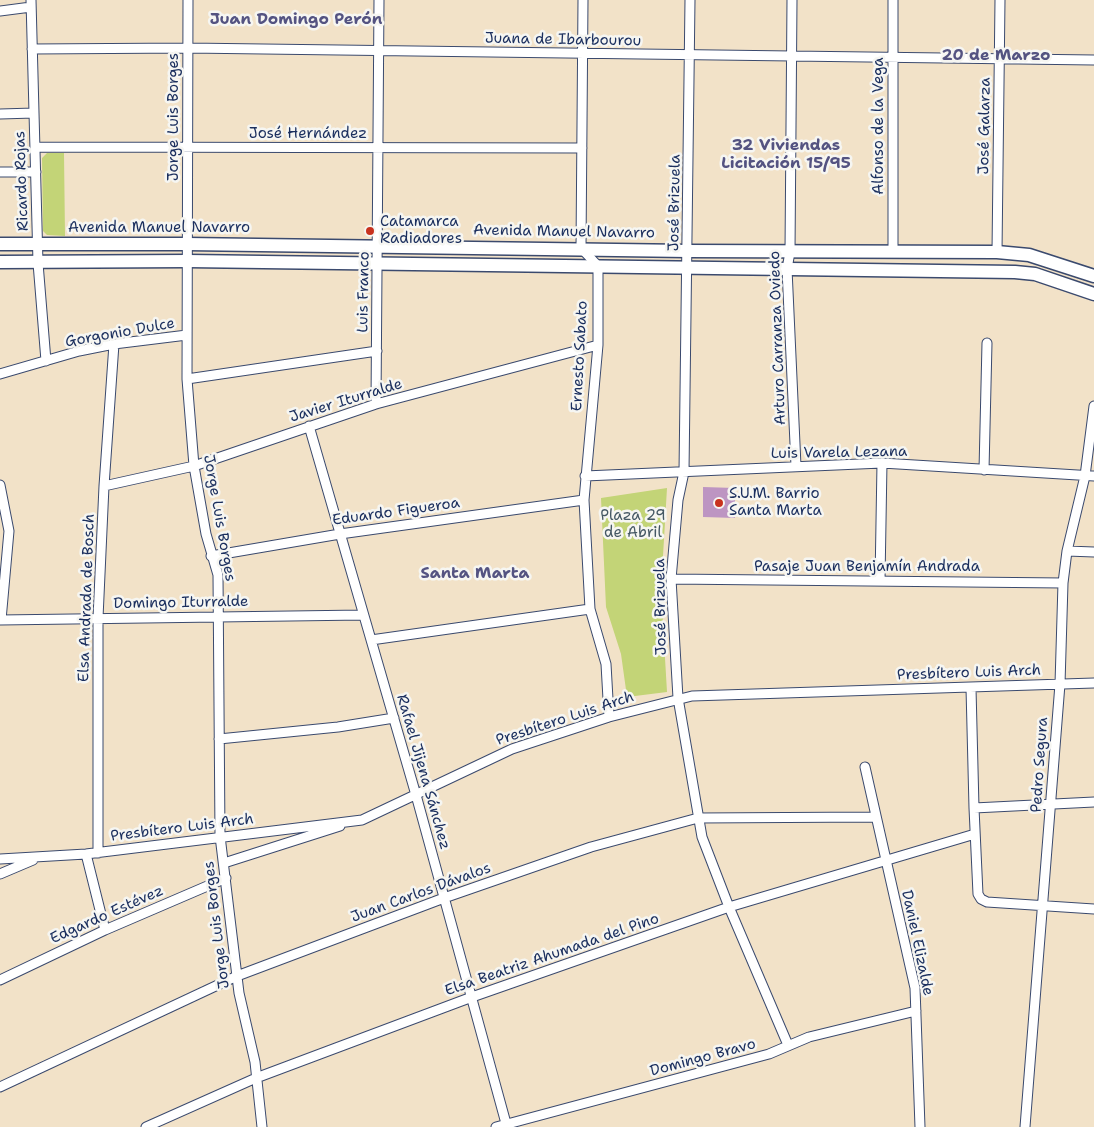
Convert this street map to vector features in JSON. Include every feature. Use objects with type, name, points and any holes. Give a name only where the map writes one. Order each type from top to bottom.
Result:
[{"type":"main road","name":"Avenida Manuel Navarro","points":[[0,244],[581,248],[790,252],[997,252],[1029,255],[1094,276]]},
{"type":"main road","points":[[0,262],[188,261],[1015,272],[1035,274],[1094,294]]},
{"type":"street","name":"Jorge Luis Borges","points":[[188,0],[187,379],[194,466],[212,556],[218,575],[220,836],[237,976],[256,1078],[262,1127]]},
{"type":"street","name":"Luis Franco","points":[[376,404],[379,0]]},
{"type":"street","points":[[583,0],[581,248],[598,266]]},
{"type":"street","name":"José Brizuela","points":[[690,0],[684,472],[678,500],[671,579],[678,698],[702,837],[729,907],[788,1046]]},
{"type":"street","name":"Arturo Carranza Oviedo","points":[[792,0],[790,252],[787,269],[796,466]]},
{"type":"street","name":"Alfonso de la Vega","points":[[893,0],[893,252]]},
{"type":"street","name":"José Galarza","points":[[997,252],[1000,0]]},
{"type":"street","points":[[0,11],[31,4]]},
{"type":"street","name":"Ricardo Rojas","points":[[31,4],[38,263],[46,360]]},
{"type":"street","name":"Juana de Ibarbourou","points":[[32,49],[188,48],[893,59],[1094,60]]},
{"type":"street","points":[[0,114],[34,113]]},
{"type":"street","name":"José Hernández","points":[[35,147],[582,148]]},
{"type":"street","points":[[0,172],[36,172]]},
{"type":"street","name":"Ernesto Sabato","points":[[598,266],[598,345],[584,500],[590,609],[606,664],[609,717]]},
{"type":"street","name":"Gorgonio Dulce","points":[[0,374],[46,360],[114,344],[187,335]]},
{"type":"street","points":[[984,470],[987,343]]},
{"type":"street","name":"Elsa Andrada de Bosch","points":[[98,852],[98,618],[104,486],[114,344]]},
{"type":"street","name":"Javier Iturralde","points":[[104,486],[194,466],[376,404],[598,345]]},
{"type":"street","points":[[187,379],[377,351]]},
{"type":"street","name":"Pedro Segura","points":[[1025,1127],[1060,684],[1063,582],[1068,551],[1089,476],[1094,406]]},
{"type":"street","name":"Rafael Jijena Sánchez","points":[[309,426],[416,795],[506,1126]]},
{"type":"street","points":[[880,581],[882,463]]},
{"type":"street","name":"Luis Varela Lezana","points":[[585,476],[882,463],[1089,476]]},
{"type":"street","points":[[0,485],[9,530],[0,620]]},
{"type":"street","name":"Eduardo Figueroa","points":[[212,556],[340,534],[584,500]]},
{"type":"street","points":[[1068,551],[1094,552]]},
{"type":"street","name":"Pasaje Juan Benjamín Andrada","points":[[671,579],[1063,582]]},
{"type":"street","points":[[371,640],[590,609]]},
{"type":"street","name":"Domingo Iturralde","points":[[0,620],[218,615],[363,615]]},
{"type":"street","name":"Presbítero Luis Arch","points":[[0,859],[86,854],[362,820],[512,749],[609,717],[678,698],[702,695],[1094,683]]},
{"type":"street","points":[[971,688],[978,894],[981,899],[987,902],[1094,909]]},
{"type":"street","points":[[219,739],[338,727],[394,718]]},
{"type":"street","name":"Daniel Elizalde","points":[[865,766],[915,988],[920,1127]]},
{"type":"street","points":[[974,808],[1094,802]]},
{"type":"street","name":"Juan Carlos Dávalos","points":[[0,1088],[237,976],[444,898],[591,846],[698,818],[875,817]]},
{"type":"street","points":[[224,863],[362,820]]},
{"type":"street","name":"Elsa Beatriz Ahumada del Pino","points":[[146,1127],[256,1078],[472,997],[729,907],[975,834]]},
{"type":"street","points":[[86,854],[105,930]]},
{"type":"street","points":[[0,874],[38,858]]},
{"type":"street","name":"Edgardo Estévez","points":[[0,980],[105,930],[226,878]]},
{"type":"street","name":"Domingo Bravo","points":[[496,1127],[506,1126],[769,1054],[808,1037],[916,1011]]},
{"type":"green space","points":[[47,153],[64,153],[65,236],[47,235],[43,231],[42,158]]},
{"type":"green space","name":"Plaza 29 de Abril","points":[[667,488],[661,590],[667,692],[627,697],[621,654],[606,607],[601,498]]},
{"type":"building","name":"S.U.M. Barrio Santa Marta","points":[[703,487],[735,488],[735,518],[703,517]]},
{"type":"place","name":"Catamarca Radiadores","points":[[370,231]]},
{"type":"place","name":"S.U.M. Barrio Santa Marta","points":[[719,503]]},
{"type":"district","name":"Juan Domingo Perón","points":[[296,20]]},
{"type":"district","name":"20 de Marzo","points":[[996,56]]},
{"type":"district","name":"32 Viviendas Licitación 15/95","points":[[786,155]]},
{"type":"district","name":"Santa Marta","points":[[475,574]]}]
